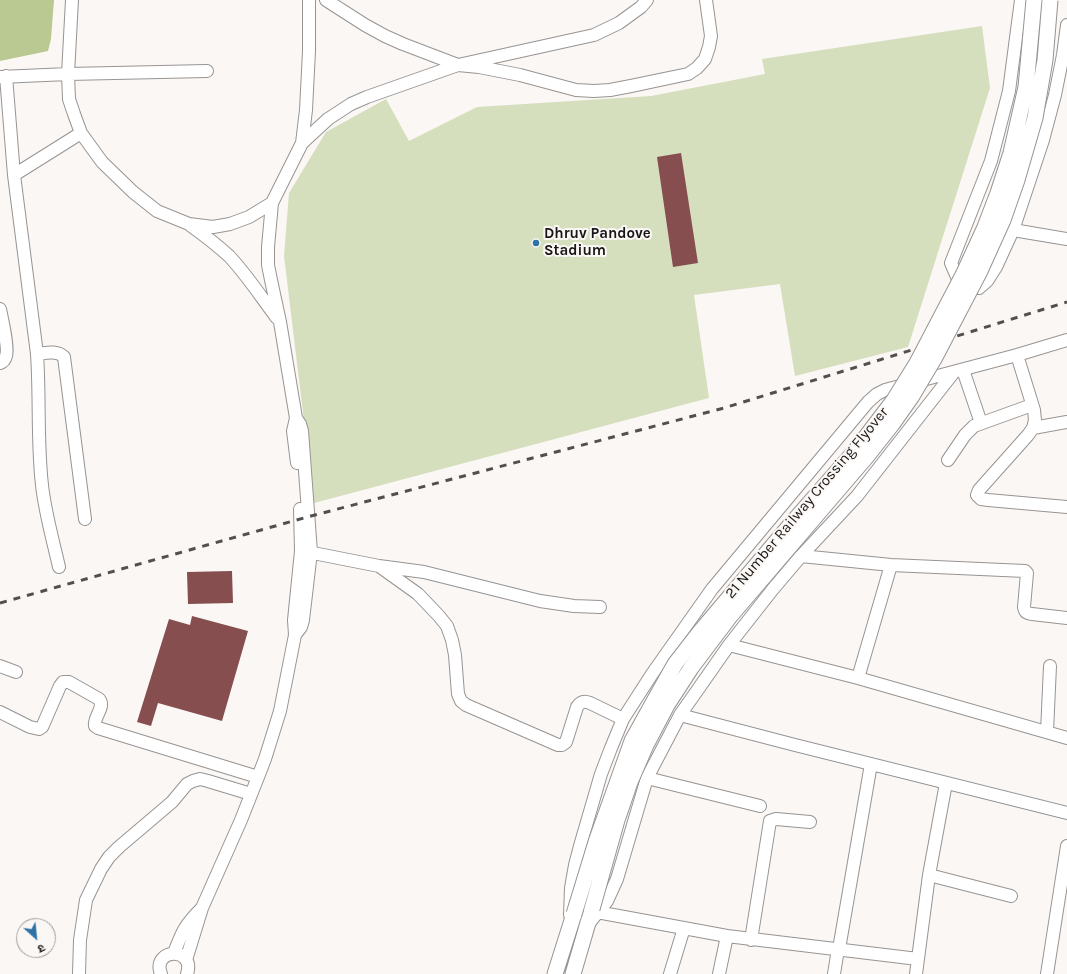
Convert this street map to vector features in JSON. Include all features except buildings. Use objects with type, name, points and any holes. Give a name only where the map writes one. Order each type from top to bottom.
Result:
[{"type":"main road","name":"21 Number Railway Crossing Flyover","points":[[555,974],[597,839],[632,741],[675,664],[699,633],[792,523],[856,450],[894,400],[917,363],[963,275],[996,200],[1011,153],[1026,87],[1034,0]]},
{"type":"main road","name":"21 Number Railway Crossing Flyover","points":[[573,974],[588,925],[595,911],[617,820],[630,782],[646,745],[667,705],[691,668],[731,615],[862,462],[893,423],[912,396],[930,365],[980,271],[1005,214],[1017,180],[1035,118],[1045,60],[1050,0]]},
{"type":"street","points":[[72,0],[68,87],[69,99],[81,133],[102,162],[133,192],[157,211],[189,224],[212,241],[229,257],[244,274],[280,322]]},
{"type":"street","points":[[189,969],[202,908],[241,820],[265,759],[280,710],[295,635],[301,627],[303,620],[306,552],[302,431],[296,418],[280,322],[268,265],[268,247],[272,203],[302,143],[307,103],[310,26],[309,0]]},
{"type":"street","points":[[326,0],[385,36],[458,65],[479,67],[520,75],[576,90],[594,91],[610,90],[688,74],[697,68],[705,59],[711,36],[706,0]]},
{"type":"street","points":[[302,143],[328,119],[351,104],[367,97],[458,65],[594,34],[620,23],[641,7],[647,0]]},
{"type":"street","points":[[1021,0],[1009,91],[991,161],[951,263],[957,277],[980,288],[987,281],[996,267],[1014,230],[1043,140],[1055,95],[1067,25]]},
{"type":"street","points":[[59,567],[42,487],[36,354],[3,76],[207,71]]},
{"type":"street","points":[[14,175],[81,133]]},
{"type":"street","points":[[991,161],[996,177],[1009,185],[1024,181],[1032,172]]},
{"type":"street","points":[[189,224],[212,227],[230,224],[249,217],[272,203]]},
{"type":"street","points":[[1014,230],[1067,239]]},
{"type":"street","points":[[0,309],[7,349],[4,361],[0,363]]},
{"type":"street","points":[[572,921],[571,888],[575,865],[601,774],[623,719],[652,674],[868,402],[877,394],[885,390],[1017,355],[1067,340]]},
{"type":"street","points":[[36,354],[56,352],[64,357],[85,519]]},
{"type":"street","points":[[1017,355],[1034,410],[1035,420],[1033,428],[979,490],[977,495],[981,499],[988,500],[1067,507]]},
{"type":"street","points":[[595,911],[606,901],[617,879],[647,778],[680,715],[729,645],[745,617],[857,496],[958,371]]},
{"type":"street","points":[[958,371],[981,423]]},
{"type":"street","points":[[948,460],[965,435],[974,426],[1032,405]]},
{"type":"street","points":[[1033,428],[1067,422]]},
{"type":"street","points":[[306,552],[379,566],[424,572],[540,601],[574,606],[600,606]]},
{"type":"street","points":[[801,556],[891,565],[1024,571],[1027,574],[1024,607],[1025,611],[1032,614],[1067,618]]},
{"type":"street","points":[[858,678],[891,565]]},
{"type":"street","points":[[379,566],[418,594],[447,626],[455,655],[458,694],[461,701],[466,705],[558,745],[562,745],[566,742],[580,702],[585,701],[623,719]]},
{"type":"street","points":[[729,645],[858,678],[1067,738]]},
{"type":"street","points":[[1047,732],[1050,666]]},
{"type":"street","points":[[0,668],[16,672]]},
{"type":"street","points":[[0,712],[30,727],[39,729],[42,728],[60,686],[63,682],[70,682],[99,699],[101,702],[102,705],[94,722],[95,726],[98,728],[258,777]]},
{"type":"street","points":[[680,715],[1067,814]]},
{"type":"street","points":[[834,974],[871,764]]},
{"type":"street","points":[[647,778],[760,806]]},
{"type":"street","points":[[80,974],[80,940],[86,900],[101,869],[119,847],[172,802],[187,784],[192,781],[208,781],[251,794]]},
{"type":"street","points":[[916,974],[929,874],[946,783]]},
{"type":"street","points":[[751,940],[770,821],[776,819],[810,822]]},
{"type":"street","points":[[1047,974],[1067,846]]},
{"type":"street","points":[[929,874],[1011,896]]},
{"type":"street","points":[[174,953],[187,924],[202,908]]},
{"type":"street","points":[[595,911],[751,940],[918,959]]},
{"type":"street","points":[[670,974],[684,928]]},
{"type":"street","points":[[719,974],[727,936]]},
{"type":"street","points":[[157,972],[160,963],[166,956],[174,953],[179,954],[189,969]]},
{"type":"green space","points":[[0,0],[54,0],[51,39],[48,51],[0,61]]},
{"type":"green space","points":[[982,26],[990,88],[908,347],[795,376],[780,284],[694,295],[709,398],[314,503],[284,256],[289,193],[326,132],[386,99],[409,141],[477,107],[651,96],[765,74],[762,59]]},
{"type":"railway","points":[[0,603],[311,516],[724,408],[1067,302]]},
{"type":"place","name":"Dhruv Pandove Stadium","points":[[536,243]]}]
